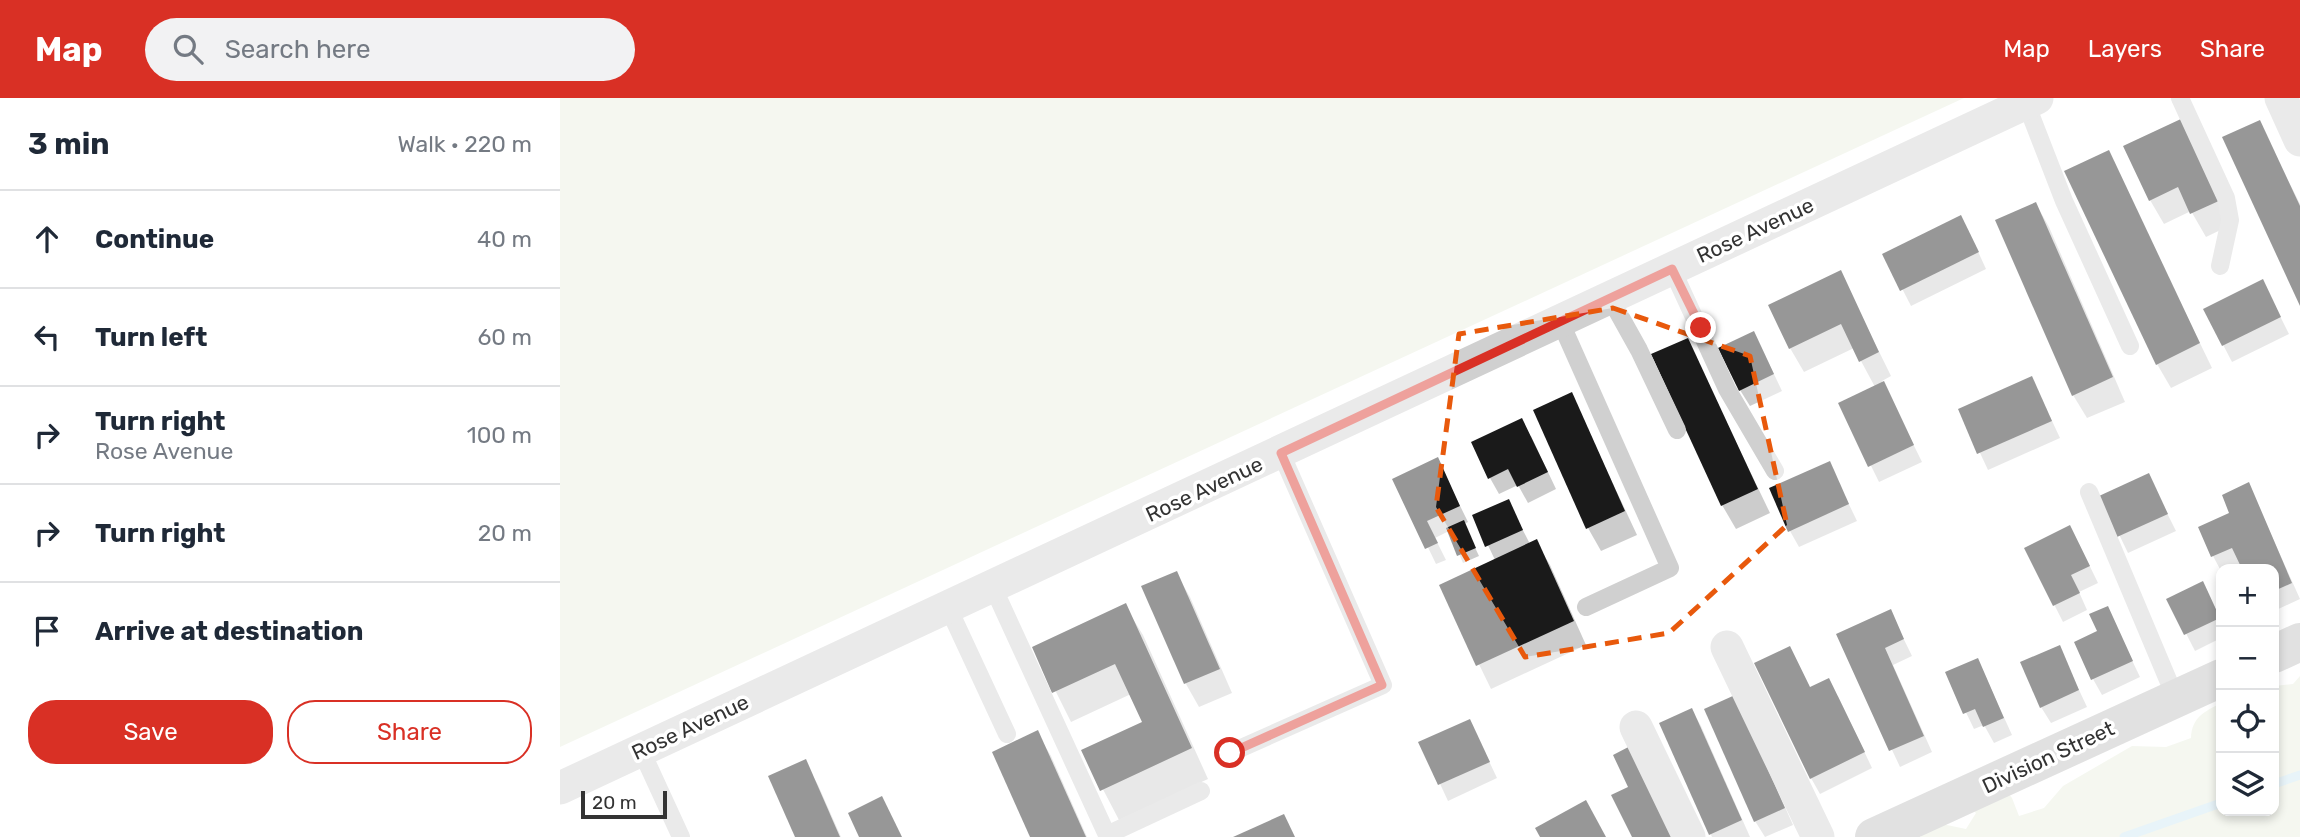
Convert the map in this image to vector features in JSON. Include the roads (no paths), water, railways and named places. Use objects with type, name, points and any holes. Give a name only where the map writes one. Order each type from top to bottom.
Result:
[{"type":"street","points":[[2281,98],[2300,140]]},
{"type":"street","name":"Rose Avenue","points":[[560,788],[2031,101]]},
{"type":"street","points":[[2279,652],[2300,642]]},
{"type":"street","points":[[1727,647],[1818,837]]},
{"type":"street","name":"Division Street","points":[[1874,837],[2216,680]]},
{"type":"street","points":[[1636,727],[1689,837]]},
{"type":"lane","points":[[2180,98],[2226,198],[2230,220],[2220,266]]},
{"type":"lane","points":[[2031,101],[2064,201],[2130,346]]},
{"type":"lane","points":[[1672,269],[1727,389],[1775,471]]},
{"type":"lane","points":[[1611,298],[1676,430]]},
{"type":"lane","points":[[1560,321],[1670,568],[1586,607]]},
{"type":"lane","points":[[1230,753],[1382,685],[1281,453]]},
{"type":"lane","points":[[2089,492],[2176,699]]},
{"type":"lane","points":[[993,587],[1107,835],[1201,791]]},
{"type":"lane","points":[[948,607],[1007,734]]},
{"type":"lane","points":[[641,750],[681,837]]},
{"type":"waterway","points":[[2279,782],[2300,775]]},
{"type":"waterway","points":[[2124,837],[2216,805]]}]
